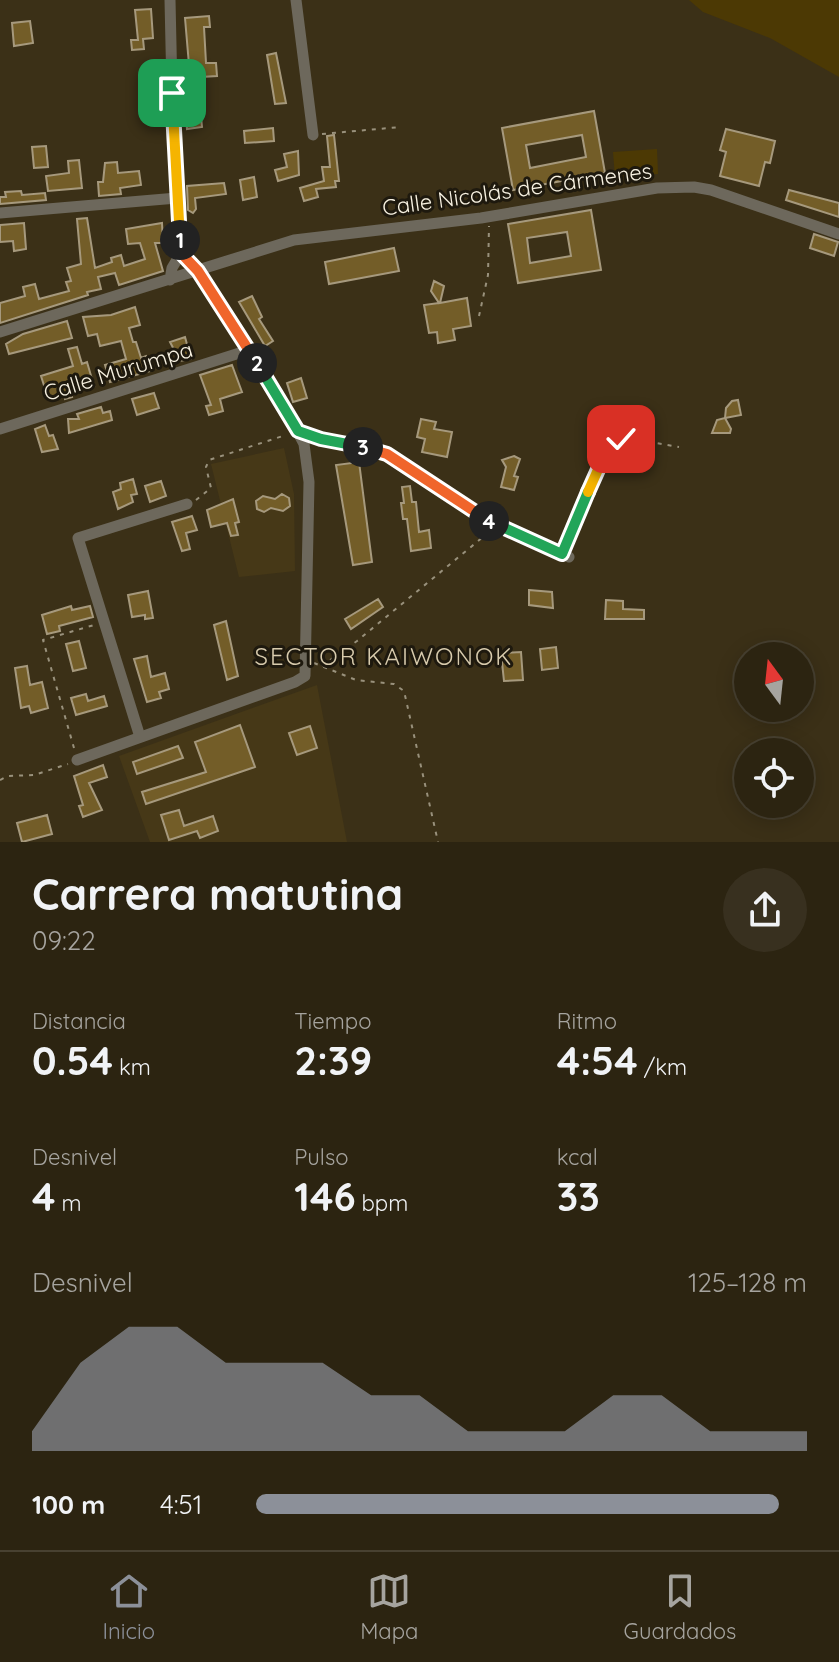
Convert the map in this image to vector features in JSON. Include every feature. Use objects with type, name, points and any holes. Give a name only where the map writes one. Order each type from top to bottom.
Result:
[{"type":"street","points":[[170,0],[181,253],[172,268],[170,280]]},
{"type":"street","points":[[296,0],[313,135]]},
{"type":"street","name":"Calle Nicolás de Cármenes","points":[[0,332],[294,240],[488,217],[634,191],[694,187],[839,234]]},
{"type":"street","points":[[0,213],[177,198]]},
{"type":"street","points":[[77,760],[305,676],[309,482],[306,455],[298,431],[249,350],[198,271],[181,253]]},
{"type":"street","name":"Calle Murumpa","points":[[0,429],[249,350]]},
{"type":"street","points":[[298,431],[387,454],[497,525],[566,555]]},
{"type":"street","points":[[140,737],[78,538],[187,504]]},
{"type":"path","points":[[313,135],[400,127]]},
{"type":"path","points":[[479,316],[488,275],[488,217]]},
{"type":"path","points":[[187,504],[209,491],[206,467],[209,460],[298,431]]},
{"type":"path","points":[[566,555],[613,441],[627,438],[679,447]]},
{"type":"path","points":[[321,666],[357,641],[497,525]]},
{"type":"path","points":[[0,780],[53,771],[77,760],[43,640],[104,623]]},
{"type":"path","points":[[306,659],[356,680],[394,684],[404,691],[438,842]]},
{"type":"shaded area","points":[[689,0],[839,0],[839,77],[770,38],[703,12]]},
{"type":"shaded area","points":[[657,149],[658,174],[615,177],[613,152]]},
{"type":"shaded area","points":[[284,448],[294,494],[295,571],[239,577],[211,464]]},
{"type":"shaded area","points":[[317,685],[347,842],[150,842],[119,756]]},
{"type":"building","points":[[151,9],[153,38],[143,39],[144,49],[132,50],[131,40],[138,40],[135,10]]},
{"type":"building","points":[[209,16],[210,27],[204,27],[206,63],[216,63],[217,76],[201,77],[202,99],[194,99],[196,117],[201,117],[202,127],[187,129],[181,65],[189,65],[185,18]]},
{"type":"building","points":[[30,21],[33,43],[14,46],[12,23]]},
{"type":"building","points":[[276,53],[286,103],[275,104],[267,55]]},
{"type":"building","points":[[594,111],[605,173],[513,190],[502,128]],"holes":[[[582,135],[586,157],[530,168],[526,145]]]},
{"type":"building","points":[[273,128],[274,141],[245,143],[244,131]]},
{"type":"building","points":[[726,129],[775,141],[770,163],[765,162],[759,186],[720,176],[726,152],[720,150]]},
{"type":"building","points":[[334,135],[339,181],[335,181],[336,187],[316,189],[318,197],[304,201],[300,188],[324,181],[322,167],[330,167],[327,136]]},
{"type":"building","points":[[46,146],[48,167],[34,168],[32,147]]},
{"type":"building","points":[[298,151],[299,175],[278,181],[275,170],[287,167],[284,154]]},
{"type":"building","points":[[79,160],[82,188],[48,191],[46,176],[69,173],[68,161]]},
{"type":"building","points":[[117,162],[118,173],[139,171],[141,185],[120,188],[121,194],[99,196],[98,182],[103,182],[105,163]]},
{"type":"building","points":[[254,177],[257,197],[243,200],[240,180]]},
{"type":"building","points":[[224,183],[226,194],[195,198],[196,209],[193,213],[188,210],[187,186]]},
{"type":"building","points":[[789,190],[839,203],[839,217],[786,200]]},
{"type":"building","points":[[21,191],[22,195],[45,193],[46,200],[0,204],[0,197],[6,197],[5,192]]},
{"type":"building","points":[[591,210],[601,270],[518,283],[508,224]],"holes":[[[567,232],[571,256],[530,263],[527,238]]]},
{"type":"building","points":[[87,218],[95,268],[121,255],[124,266],[145,259],[140,243],[128,244],[126,229],[162,223],[163,243],[155,243],[163,271],[119,285],[115,273],[98,277],[101,289],[0,323],[0,303],[25,296],[23,287],[35,284],[39,299],[69,291],[66,282],[71,281],[67,268],[81,264],[77,219]]},
{"type":"building","points":[[24,223],[26,249],[14,251],[13,241],[0,242],[0,225]]},
{"type":"building","points":[[814,234],[838,242],[834,256],[810,248]]},
{"type":"building","points":[[394,248],[399,271],[329,284],[325,262]]},
{"type":"building","points":[[434,281],[444,286],[440,303],[467,298],[471,326],[453,329],[455,340],[438,343],[437,332],[429,333],[424,305],[439,303],[431,291]]},
{"type":"building","points":[[252,296],[262,317],[259,319],[273,341],[265,346],[239,302]]},
{"type":"building","points":[[135,307],[140,325],[129,328],[141,358],[146,356],[150,371],[110,382],[105,365],[126,359],[121,341],[100,346],[97,334],[88,336],[83,317],[111,315]]},
{"type":"building","points":[[67,321],[72,338],[9,354],[6,344],[23,334]]},
{"type":"building","points":[[185,337],[191,359],[180,361],[170,342]]},
{"type":"building","points":[[77,347],[82,364],[87,362],[94,386],[71,393],[72,397],[65,399],[64,394],[48,398],[41,376],[73,366],[68,349]]},
{"type":"building","points":[[232,365],[242,392],[220,399],[223,411],[209,415],[206,406],[211,405],[200,375]]},
{"type":"building","points":[[301,378],[307,398],[293,402],[287,383]]},
{"type":"building","points":[[154,393],[159,408],[137,415],[132,399]]},
{"type":"building","points":[[738,400],[741,415],[725,418],[726,408],[732,401]]},
{"type":"building","points":[[101,407],[103,413],[110,411],[112,420],[69,433],[68,419],[79,419],[77,414]]},
{"type":"building","points":[[725,418],[730,433],[712,433],[717,420]]},
{"type":"building","points":[[421,419],[436,422],[434,429],[452,432],[447,457],[422,452],[425,439],[417,437]]},
{"type":"building","points":[[45,425],[58,449],[42,452],[35,429]]},
{"type":"building","points":[[514,456],[520,459],[514,476],[518,477],[514,490],[501,487],[506,467],[502,460]]},
{"type":"building","points":[[359,462],[372,562],[353,565],[336,465]]},
{"type":"building","points":[[133,479],[137,494],[131,495],[133,502],[118,509],[113,492],[121,489],[120,483]]},
{"type":"building","points":[[161,481],[166,496],[150,502],[145,486]]},
{"type":"building","points":[[410,486],[412,502],[416,502],[419,532],[429,530],[431,548],[411,551],[407,519],[403,519],[401,503],[404,503],[402,487]]},
{"type":"building","points":[[282,494],[289,498],[290,506],[283,511],[271,508],[264,512],[257,509],[256,501],[263,496],[275,499]]},
{"type":"building","points":[[233,499],[239,522],[235,523],[238,535],[231,536],[227,523],[211,527],[207,510]]},
{"type":"building","points":[[192,516],[197,530],[186,533],[190,549],[182,551],[172,522]]},
{"type":"building","points":[[529,590],[552,592],[553,608],[529,605]]},
{"type":"building","points":[[148,591],[153,618],[145,619],[145,615],[132,617],[128,595]]},
{"type":"building","points":[[378,599],[383,607],[351,629],[345,619]]},
{"type":"building","points":[[606,600],[623,601],[623,609],[644,610],[644,619],[605,619]]},
{"type":"building","points":[[71,606],[72,610],[90,606],[93,617],[59,626],[60,631],[47,634],[42,615]]},
{"type":"building","points":[[226,621],[238,676],[227,680],[214,625]]},
{"type":"building","points":[[79,641],[86,668],[73,671],[66,644]]},
{"type":"building","points":[[556,647],[558,668],[542,670],[540,649]]},
{"type":"building","points":[[521,652],[523,680],[504,681],[501,653]]},
{"type":"building","points":[[147,656],[151,677],[165,673],[169,689],[159,692],[161,698],[147,702],[134,659]]},
{"type":"building","points":[[27,666],[30,685],[42,682],[48,708],[31,713],[29,706],[21,708],[15,668]]},
{"type":"building","points":[[86,694],[88,701],[104,696],[107,706],[76,715],[71,698]]},
{"type":"building","points":[[240,725],[255,767],[146,804],[142,792],[206,772],[195,742]]},
{"type":"building","points":[[310,726],[317,748],[297,755],[289,733]]},
{"type":"building","points":[[178,746],[183,758],[137,774],[133,762]]},
{"type":"building","points":[[103,765],[107,777],[89,783],[102,810],[83,817],[79,806],[83,805],[74,776]]},
{"type":"building","points":[[179,810],[184,826],[213,816],[218,831],[200,838],[197,831],[169,840],[161,815]]},
{"type":"building","points":[[47,815],[52,834],[22,842],[17,823]]},
{"type":"district","name":"SECTOR KAIWONOK","points":[[384,656]]},
{"type":"route","points":[[172,93],[181,253],[198,271],[275,389],[298,431],[387,454],[489,521],[562,554],[609,445],[621,439]]}]
